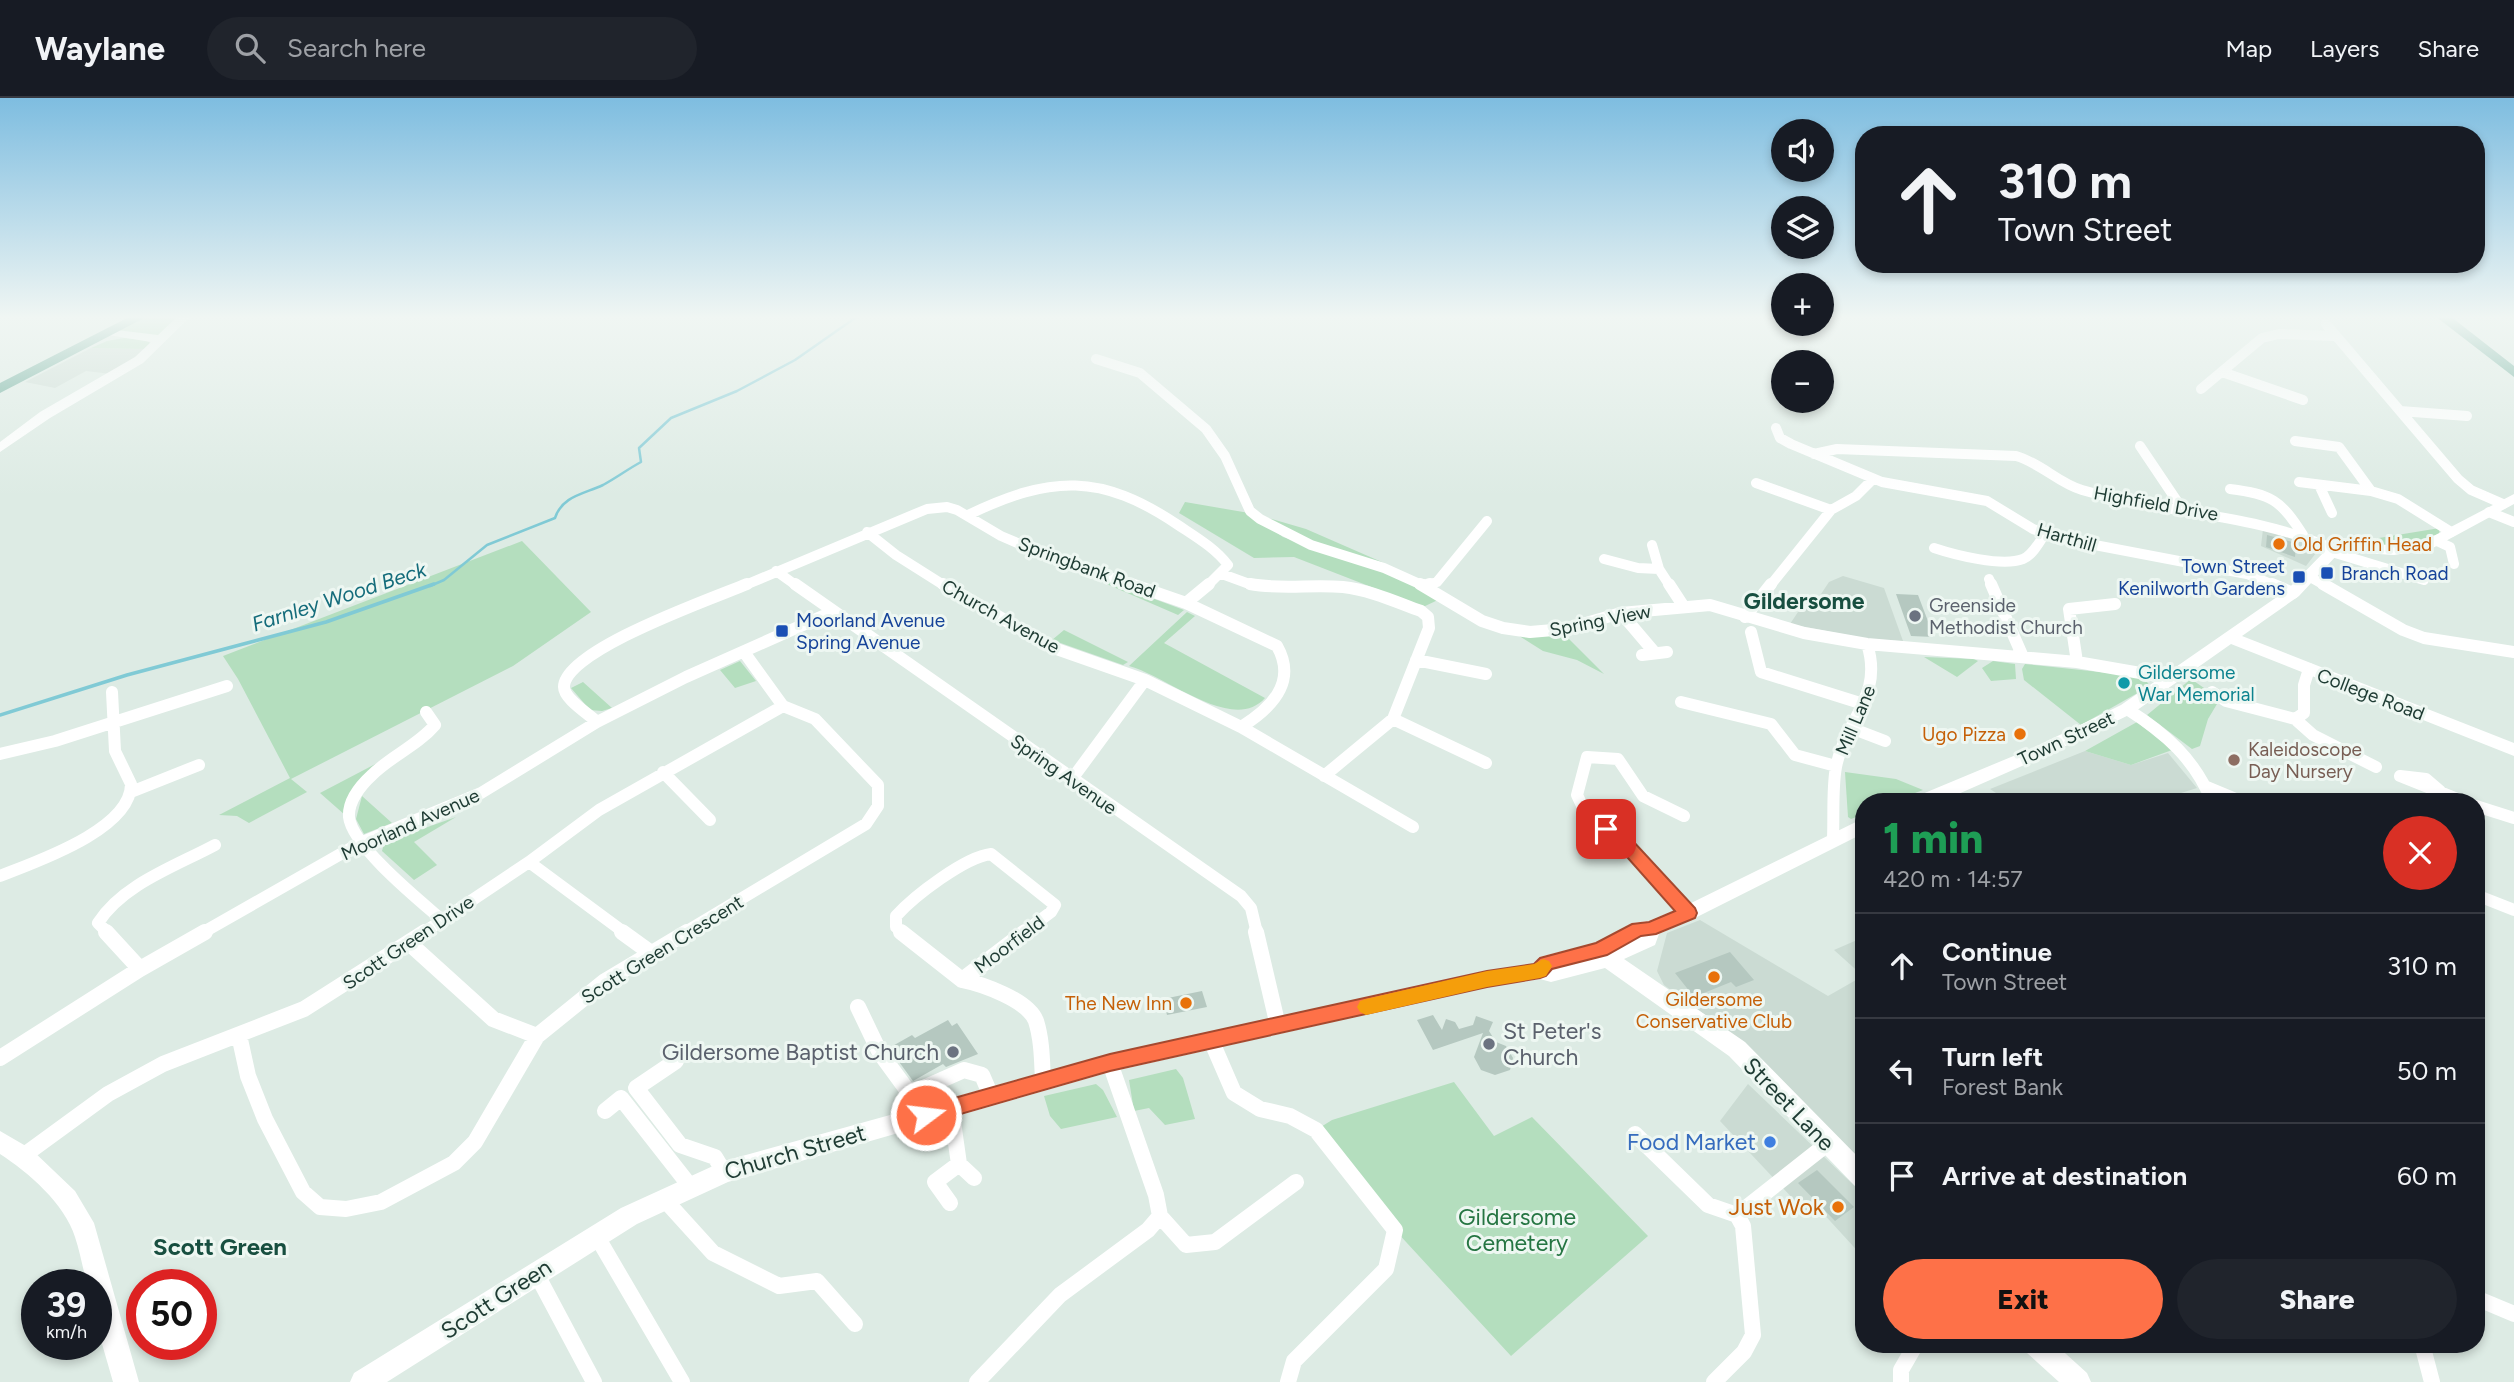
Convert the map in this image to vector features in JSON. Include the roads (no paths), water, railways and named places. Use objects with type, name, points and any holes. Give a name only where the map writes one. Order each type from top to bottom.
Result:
[{"type":"main road","points":[[0,389],[26,376]]},
{"type":"main road","points":[[0,448],[45,415],[114,376]]},
{"type":"main road","points":[[2334,551],[2348,548],[2403,550],[2437,541],[2509,501]]},
{"type":"main road","name":"Town Street","points":[[1942,793],[2042,751],[2127,709],[2293,593],[2334,551]]},
{"type":"main road","name":"College Road","points":[[2229,637],[2514,750]]},
{"type":"main road","points":[[1612,953],[1648,939],[1650,929],[1688,913],[1855,829]]},
{"type":"main road","name":"Church Street","points":[[629,1216],[723,1172],[1110,1063],[1487,979],[1540,971],[1550,974],[1612,953]]},
{"type":"main road","name":"Street Lane","points":[[1612,953],[1631,978],[1644,984],[1737,1049],[1855,1170]]},
{"type":"main road","points":[[0,1141],[23,1156],[67,1199],[86,1231],[119,1364],[126,1382]]},
{"type":"main road","name":"Scott Green","points":[[363,1382],[629,1216]]},
{"type":"main road","points":[[2046,1353],[2078,1382]]},
{"type":"street","name":"Spring View","points":[[1143,376],[1206,429],[1225,456],[1250,511],[1260,519],[1311,545],[1384,568],[1424,586],[1482,621],[1503,628],[1530,632],[1565,629],[1621,614],[1710,606],[1804,633],[1867,644],[2077,662],[2169,678]]},
{"type":"street","points":[[2201,389],[2217,376]]},
{"type":"street","points":[[2232,376],[2303,400]]},
{"type":"street","points":[[2369,376],[2458,479],[2471,490],[2509,501]]},
{"type":"street","points":[[2400,411],[2467,416]]},
{"type":"street","name":"Harthill","points":[[1776,428],[1780,438],[1873,480],[1987,501],[2045,534],[2127,553],[2247,574],[2293,593]]},
{"type":"street","points":[[2295,441],[2339,447],[2351,445]]},
{"type":"street","points":[[2140,446],[2181,507]]},
{"type":"street","points":[[2339,447],[2371,491]]},
{"type":"street","name":"Highfield Drive","points":[[1814,454],[1837,449],[2016,456],[2042,464],[2067,484],[2079,489],[2181,507],[2303,535],[2334,551],[2424,580]]},
{"type":"street","points":[[1745,617],[1831,510],[1856,496],[1873,480]]},
{"type":"street","points":[[2299,482],[2371,491],[2398,499],[2451,532]]},
{"type":"street","points":[[1756,483],[1831,510]]},
{"type":"street","points":[[2319,485],[2332,513]]},
{"type":"street","points":[[968,515],[1019,492],[1054,488],[1103,488],[1125,494],[1219,553],[1228,565],[1222,574],[1186,603]]},
{"type":"street","points":[[2230,489],[2268,493],[2288,510],[2303,535]]},
{"type":"street","name":"Springbank Road","points":[[597,722],[566,694],[564,686],[570,672],[609,642],[867,532],[927,509],[947,507],[968,515],[1001,536],[1041,554],[1186,603],[1269,641],[1283,654],[1278,696],[1270,708],[1241,727]]},
{"type":"street","points":[[2489,512],[2514,522]]},
{"type":"street","points":[[1424,586],[1437,582],[1487,521]]},
{"type":"street","name":"Church Avenue","points":[[867,532],[896,555],[975,605],[1051,647],[1145,680],[1241,727]]},
{"type":"street","points":[[1934,548],[1958,556],[2013,560],[2028,555],[2045,534]]},
{"type":"street","points":[[2437,541],[2449,547],[2454,564]]},
{"type":"street","points":[[1652,545],[1659,569],[1684,607]]},
{"type":"street","points":[[1604,559],[1638,568],[1659,569]]},
{"type":"street","name":"Spring Avenue","points":[[776,571],[1246,902],[1251,908],[1278,1026]]},
{"type":"street","points":[[1222,574],[1252,585],[1292,589],[1342,587],[1368,592],[1421,611],[1428,617],[1429,628],[1393,719],[1324,776]]},
{"type":"street","points":[[2310,577],[2424,638],[2514,652]]},
{"type":"street","points":[[1989,579],[2023,657]]},
{"type":"street","points":[[2077,662],[2069,609],[2115,604]]},
{"type":"street","name":"Moorland Avenue","points":[[0,1058],[140,969],[360,843],[481,793],[597,722],[686,677],[832,612]]},
{"type":"street","points":[[1621,614],[1661,652],[1642,655]]},
{"type":"street","points":[[1751,632],[1761,672],[1860,703]]},
{"type":"street","name":"Mill Lane","points":[[1833,838],[1836,766],[1860,703],[1873,678],[1873,662],[1867,644]]},
{"type":"street","points":[[744,652],[783,706]]},
{"type":"street","points":[[1416,660],[1486,674]]},
{"type":"street","points":[[2295,719],[2304,713],[2304,685],[2309,669]]},
{"type":"street","points":[[1072,779],[1145,680]]},
{"type":"street","points":[[0,754],[115,723],[228,686]]},
{"type":"street","points":[[112,692],[115,751],[128,774],[131,792]]},
{"type":"street","points":[[2211,692],[2226,701],[2295,719],[2313,735],[2376,767]]},
{"type":"street","points":[[1681,702],[1771,724],[1795,755],[1836,766]]},
{"type":"street","name":"Scott Green Drive","points":[[23,1156],[108,1094],[163,1064],[304,1009],[409,943],[600,810],[783,706]]},
{"type":"street","name":"Scott Green Crescent","points":[[239,1035],[248,1076],[265,1119],[303,1192],[320,1207],[346,1209],[381,1202],[454,1163],[475,1142],[537,1037],[605,981],[866,824],[876,811],[882,800],[878,785],[816,719],[783,706]]},
{"type":"street","points":[[2127,709],[2157,727],[2186,755],[2209,793]]},
{"type":"street","points":[[426,712],[435,724],[424,739],[381,767],[364,783],[351,803],[349,819],[360,843],[442,920]]},
{"type":"street","points":[[1393,719],[1486,763]]},
{"type":"street","points":[[1241,727],[1413,827]]},
{"type":"street","points":[[1850,728],[1885,741]]},
{"type":"street","points":[[1684,816],[1643,796],[1618,759],[1587,757],[1577,795],[1586,814],[1626,845],[1688,913]]},
{"type":"street","points":[[0,876],[92,834],[114,816],[131,792],[199,765]]},
{"type":"street","points":[[663,772],[710,820]]},
{"type":"street","points":[[2207,787],[2222,793]]},
{"type":"street","points":[[2440,791],[2445,793]]},
{"type":"street","points":[[2485,809],[2514,818]]},
{"type":"street","points":[[140,969],[98,923],[102,913],[117,900],[215,845]]},
{"type":"street","name":"Moorfield","points":[[962,979],[1051,912],[1055,905],[991,854],[971,860],[905,906],[896,916],[896,927],[944,969],[962,979],[986,985],[1019,1004],[1035,1018],[1040,1040],[1043,1081]]},
{"type":"street","points":[[528,862],[652,953]]},
{"type":"street","points":[[2485,899],[2514,910]]},
{"type":"street","points":[[409,943],[493,1019],[537,1037]]},
{"type":"street","points":[[858,1007],[865,1027],[897,1081],[910,1094],[964,1070],[982,1075],[991,1096]]},
{"type":"street","points":[[1212,1040],[1234,1093],[1260,1109],[1290,1116],[1315,1129],[1395,1230],[1386,1269],[1294,1361],[1289,1382]]},
{"type":"street","points":[[676,1061],[636,1088],[680,1144],[715,1157],[723,1172]]},
{"type":"street","points":[[1110,1063],[1156,1195],[1160,1216],[1185,1245],[1215,1242],[1296,1182]]},
{"type":"street","points":[[605,1111],[621,1098],[690,1186]]},
{"type":"street","points":[[951,1108],[959,1164],[974,1178]]},
{"type":"street","points":[[1635,1134],[1708,1205],[1737,1215],[1743,1226],[1753,1335],[1744,1352],[1714,1382]]},
{"type":"street","points":[[1737,1215],[1827,1144]]},
{"type":"street","points":[[950,1203],[935,1182],[959,1164]]},
{"type":"street","points":[[664,1199],[713,1253],[779,1286],[817,1281],[855,1324]]},
{"type":"street","points":[[977,1382],[1060,1295],[1148,1230],[1160,1216]]},
{"type":"street","points":[[596,1235],[682,1382]]},
{"type":"street","points":[[536,1273],[594,1382]]},
{"type":"street","points":[[2485,1302],[2514,1314]]},
{"type":"street","points":[[1901,1382],[1901,1370],[1911,1353]]},
{"type":"street","points":[[2424,1353],[2432,1382]]},
{"type":"street","points":[[388,1382],[405,1358]]},
{"type":"waterway","name":"Farnley Wood Beck","points":[[430,586],[444,580],[487,545],[555,518],[568,500],[603,485],[641,462],[639,448],[671,418],[737,391],[765,376]]},
{"type":"waterway","name":"Farnley Wood Beck","points":[[0,715],[127,675],[326,622],[434,584]]},
{"type":"place","name":"Old Griffin Head","points":[[2279,544]]},
{"type":"place","name":"Branch Road","points":[[2327,573]]},
{"type":"place","name":"Town Street Kenilworth Gardens","points":[[2299,577]]},
{"type":"place","name":"Greenside Methodist Church","points":[[1915,616]]},
{"type":"place","name":"Moorland Avenue Spring Avenue","points":[[782,631]]},
{"type":"place","name":"Gildersome War Memorial","points":[[2124,683]]},
{"type":"place","name":"Ugo Pizza","points":[[2020,734]]},
{"type":"place","name":"Kaleidoscope Day Nursery","points":[[2234,760]]},
{"type":"place","name":"Gildersome Conservative Club","points":[[1714,977]]},
{"type":"place","name":"The New Inn","points":[[1186,1003]]},
{"type":"place","name":"St Peter's Church","points":[[1489,1044]]},
{"type":"place","name":"Gildersome Baptist Church","points":[[953,1052]]},
{"type":"place","name":"Food Market","points":[[1770,1142]]},
{"type":"place","name":"Just Wok","points":[[1838,1207]]},
{"type":"district","name":"Gildersome","points":[[1804,601]]},
{"type":"district","name":"Scott Green","points":[[220,1247]]},
{"type":"park label","name":"Gildersome Cemetery","points":[[1517,1230]]}]
